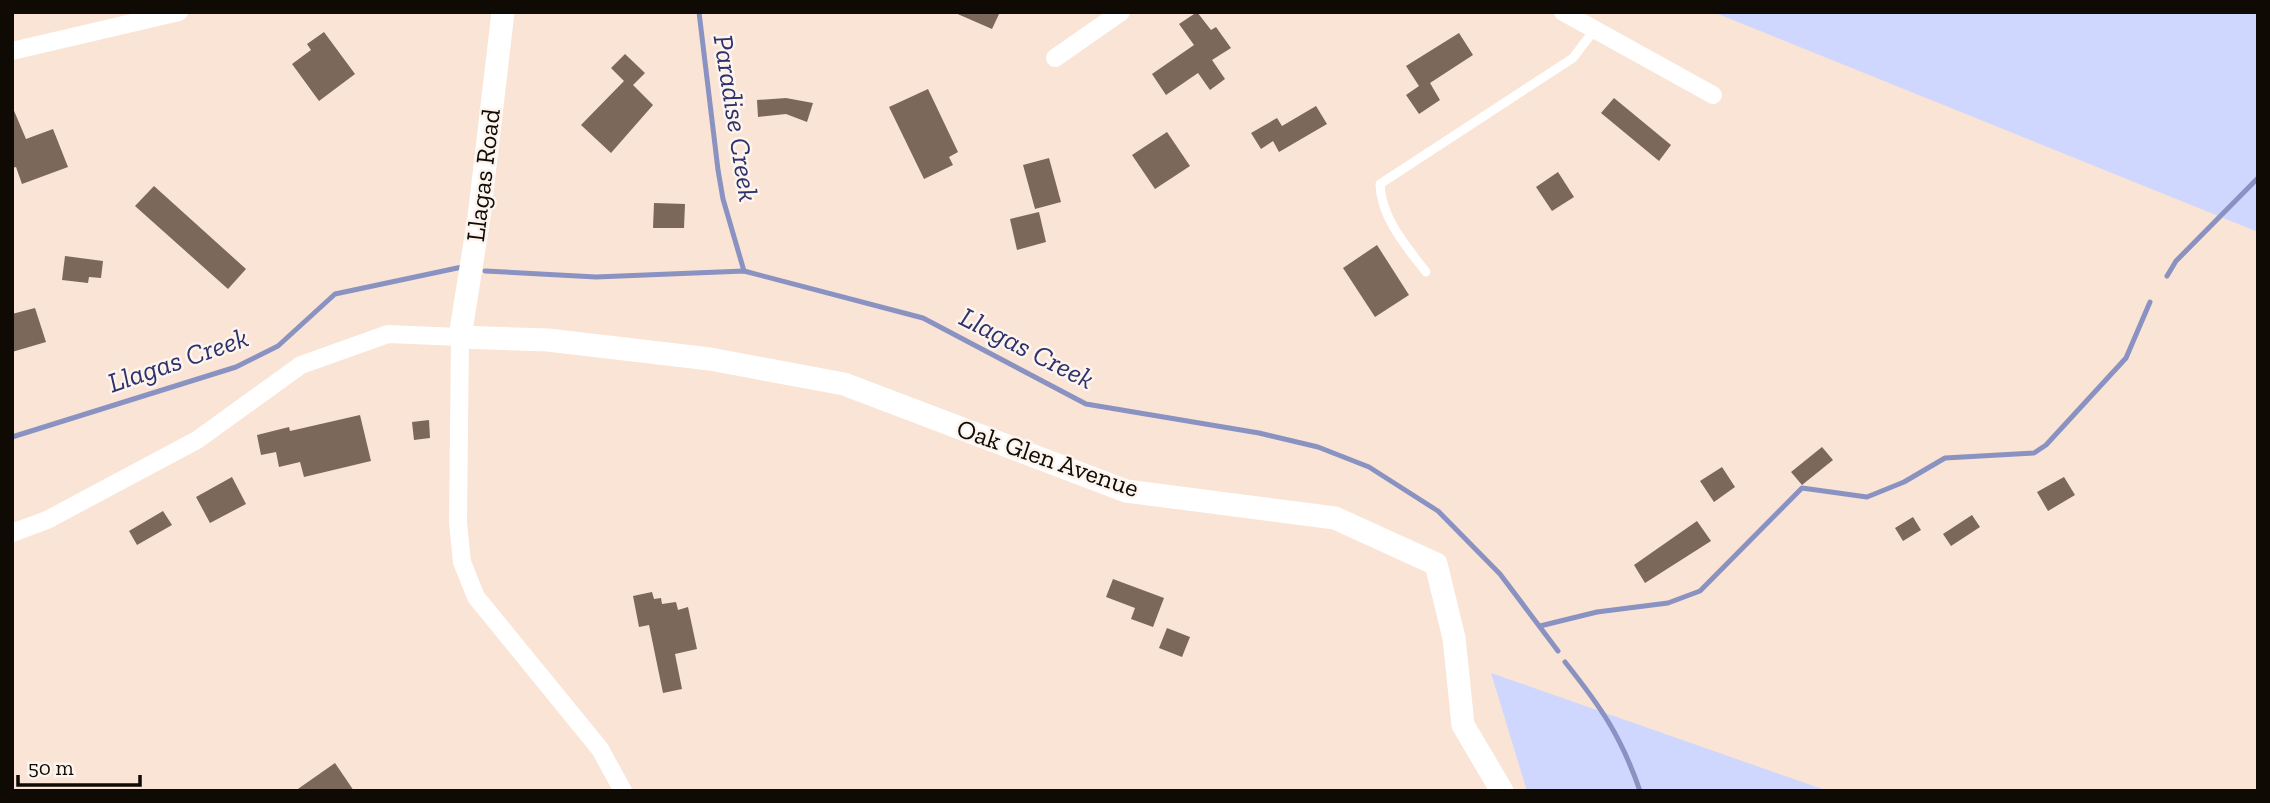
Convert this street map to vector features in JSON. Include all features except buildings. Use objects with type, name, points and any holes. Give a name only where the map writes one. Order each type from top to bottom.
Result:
[{"type":"street","points":[[12,51],[179,12]]},
{"type":"street","name":"Llagas Road","points":[[460,337],[479,217],[503,12]]},
{"type":"street","points":[[1055,58],[1121,12]]},
{"type":"street","points":[[1563,12],[1713,95]]},
{"type":"street","points":[[12,533],[47,520],[197,440],[302,365],[388,334],[460,337],[458,523],[462,562],[476,597],[600,750],[623,791]]},
{"type":"street","name":"Oak Glen Avenue","points":[[460,337],[548,340],[710,359],[844,384],[1126,491],[1335,518],[1436,564],[1454,638],[1464,725],[1502,791]]},
{"type":"lane","points":[[1426,272],[1399,237],[1380,200],[1380,184],[1573,58],[1595,29]]},
{"type":"shaded area","points":[[1713,12],[2258,12],[2258,232]]},
{"type":"shaded area","points":[[1491,673],[1828,791],[1527,791]]},
{"type":"waterway","name":"Paradise Creek","points":[[699,12],[723,199],[744,271]]},
{"type":"waterway","points":[[2167,276],[2176,261],[2258,178]]},
{"type":"waterway","name":"Llagas Creek","points":[[12,437],[236,367],[278,346],[335,294],[462,267]]},
{"type":"waterway","name":"Llagas Creek","points":[[485,271],[596,277],[744,271],[923,318],[1086,404],[1259,433],[1318,447],[1369,467],[1438,511],[1500,574],[1558,651]]},
{"type":"waterway","points":[[1540,626],[1597,612],[1668,603],[1700,591],[1802,488],[1867,497],[1904,482],[1945,458],[2034,453],[2046,445],[2126,358],[2150,302]]},
{"type":"waterway","name":"Llagas Creek","points":[[1565,662],[1609,723],[1640,791]]}]
